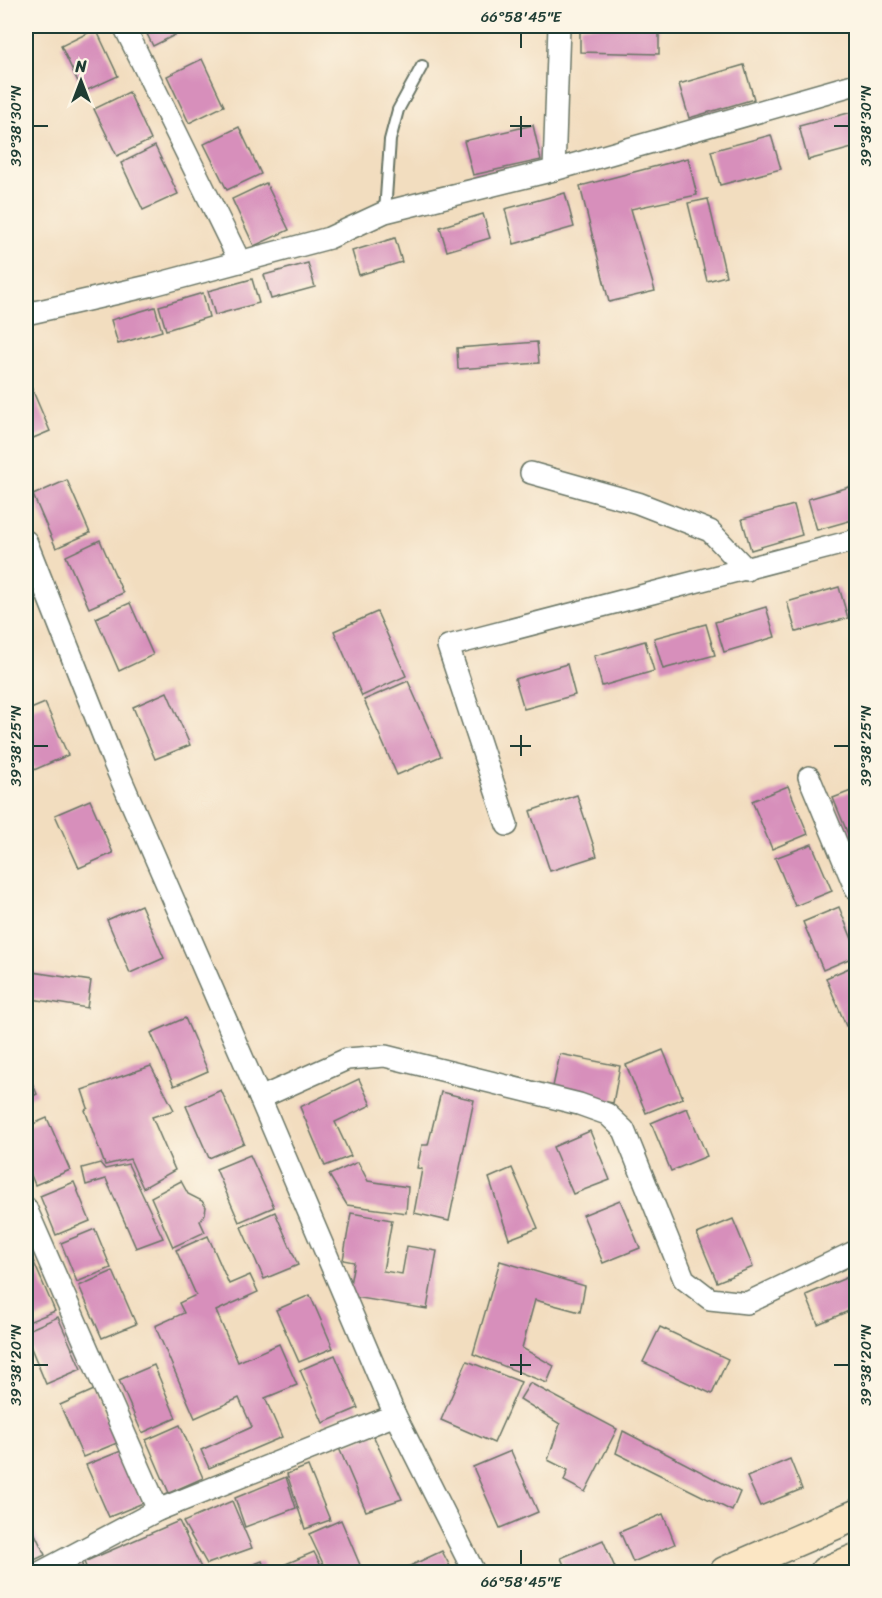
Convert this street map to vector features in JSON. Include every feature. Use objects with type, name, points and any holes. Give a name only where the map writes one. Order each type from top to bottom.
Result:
[{"type":"main road","points":[[725,1572],[856,1515]]},
{"type":"main road","points":[[825,1572],[856,1559]]},
{"type":"street","points":[[124,26],[240,262]]},
{"type":"street","points":[[554,170],[559,26]]},
{"type":"street","points":[[26,314],[153,285],[329,238],[385,212],[554,170],[856,84]]},
{"type":"street","points":[[531,473],[638,503],[710,531],[747,570]]},
{"type":"street","points":[[507,825],[448,646],[856,540]]},
{"type":"street","points":[[26,541],[114,763],[260,1098],[394,1415],[474,1572]]},
{"type":"street","points":[[809,777],[856,890]]},
{"type":"street","points":[[260,1098],[347,1059],[385,1056],[579,1104],[607,1114],[624,1130],[684,1279],[710,1299],[747,1303],[856,1251]]},
{"type":"street","points":[[26,1209],[158,1510]]},
{"type":"street","points":[[41,1572],[158,1510],[394,1415]]},
{"type":"lane","points":[[385,212],[390,140],[398,110],[422,66]]},
{"type":"building","points":[[143,26],[185,26],[187,29],[153,46]]},
{"type":"building","points":[[580,26],[659,26],[659,54],[580,52]]},
{"type":"building","points":[[96,29],[118,76],[83,92],[61,46]]},
{"type":"building","points":[[856,30],[856,62],[847,32]]},
{"type":"building","points":[[202,59],[224,106],[189,123],[167,76]]},
{"type":"building","points":[[744,65],[754,99],[689,118],[679,84]]},
{"type":"building","points":[[129,92],[151,140],[117,156],[94,109]]},
{"type":"building","points":[[856,111],[856,147],[808,160],[799,126]]},
{"type":"building","points":[[533,125],[541,160],[473,175],[464,141]]},
{"type":"building","points":[[239,127],[261,174],[227,190],[204,144]]},
{"type":"building","points":[[771,135],[781,169],[720,185],[711,151]]},
{"type":"building","points":[[155,146],[178,194],[143,210],[121,163]]},
{"type":"building","points":[[688,158],[697,195],[631,209],[655,291],[609,302],[580,186]]},
{"type":"building","points":[[266,183],[289,230],[254,246],[232,199]]},
{"type":"building","points":[[565,193],[574,227],[514,244],[505,209]]},
{"type":"building","points":[[708,199],[726,276],[707,281],[688,203]]},
{"type":"building","points":[[483,214],[490,238],[447,251],[440,227]]},
{"type":"building","points":[[395,238],[402,262],[359,275],[352,251]]},
{"type":"building","points":[[308,263],[315,287],[271,299],[264,275]]},
{"type":"building","points":[[252,279],[259,303],[215,315],[208,291]]},
{"type":"building","points":[[203,293],[209,317],[166,330],[159,306]]},
{"type":"building","points":[[155,307],[162,331],[118,344],[111,320]]},
{"type":"building","points":[[537,342],[539,363],[458,369],[457,348]]},
{"type":"building","points":[[26,375],[50,431],[26,441]]},
{"type":"building","points":[[67,480],[90,533],[56,548],[33,495]]},
{"type":"building","points":[[856,485],[856,519],[817,530],[808,499]]},
{"type":"building","points":[[794,505],[802,535],[751,550],[742,519]]},
{"type":"building","points":[[100,540],[123,593],[89,608],[66,556]]},
{"type":"building","points":[[839,587],[848,618],[796,632],[787,602]]},
{"type":"building","points":[[130,603],[153,655],[119,671],[96,618]]},
{"type":"building","points":[[766,607],[775,637],[724,652],[715,622]]},
{"type":"building","points":[[377,612],[406,676],[362,696],[334,631]]},
{"type":"building","points":[[706,624],[715,655],[663,669],[654,638]]},
{"type":"building","points":[[645,641],[654,671],[602,686],[594,656]]},
{"type":"building","points":[[567,664],[575,695],[524,709],[515,679]]},
{"type":"building","points":[[408,681],[441,756],[397,775],[364,700]]},
{"type":"building","points":[[167,692],[190,745],[155,759],[133,707]]},
{"type":"building","points":[[45,703],[68,755],[34,770],[26,751],[26,711]]},
{"type":"building","points":[[788,786],[808,834],[772,849],[752,801]]},
{"type":"building","points":[[856,789],[856,845],[853,846],[833,798]]},
{"type":"building","points":[[577,795],[597,856],[550,871],[530,811]]},
{"type":"building","points":[[90,800],[113,853],[79,868],[55,815]]},
{"type":"building","points":[[812,844],[832,891],[795,906],[775,858]]},
{"type":"building","points":[[141,905],[164,958],[130,973],[107,920]]},
{"type":"building","points":[[839,907],[856,949],[856,956],[823,970],[803,922]]},
{"type":"building","points":[[856,965],[856,1021],[846,1026],[826,978]]},
{"type":"building","points":[[26,971],[91,981],[87,1008],[26,998]]},
{"type":"building","points":[[185,1018],[208,1071],[174,1086],[151,1033]]},
{"type":"building","points":[[856,1029],[856,1049],[849,1032]]},
{"type":"building","points":[[663,1050],[683,1098],[646,1113],[626,1065]]},
{"type":"building","points":[[560,1054],[620,1066],[613,1103],[552,1091]]},
{"type":"building","points":[[151,1066],[174,1110],[152,1117],[175,1170],[143,1188],[130,1159],[105,1165],[85,1110],[88,1108],[82,1090]]},
{"type":"building","points":[[26,1068],[37,1094],[26,1099]]},
{"type":"building","points":[[359,1079],[371,1105],[335,1122],[351,1156],[325,1166],[300,1107]]},
{"type":"building","points":[[221,1090],[244,1143],[209,1158],[186,1106]]},
{"type":"building","points":[[441,1092],[474,1100],[449,1221],[414,1213],[422,1169],[417,1168],[422,1145],[428,1145]]},
{"type":"building","points":[[687,1108],[707,1156],[671,1171],[651,1123]]},
{"type":"building","points":[[47,1118],[70,1170],[35,1185],[26,1163],[26,1127]]},
{"type":"building","points":[[590,1131],[610,1180],[573,1194],[553,1147]]},
{"type":"building","points":[[250,1155],[274,1207],[239,1222],[216,1169]]},
{"type":"building","points":[[358,1162],[368,1181],[408,1187],[406,1213],[347,1205],[329,1175]]},
{"type":"building","points":[[100,1163],[105,1169],[128,1164],[163,1238],[136,1248],[106,1179],[86,1185],[82,1168]]},
{"type":"building","points":[[512,1168],[538,1228],[509,1239],[489,1178]]},
{"type":"building","points":[[181,1181],[188,1194],[202,1201],[206,1207],[205,1214],[200,1221],[205,1232],[173,1247],[151,1197]]},
{"type":"building","points":[[74,1182],[90,1221],[56,1235],[40,1196]]},
{"type":"building","points":[[620,1200],[640,1248],[603,1263],[583,1215]]},
{"type":"building","points":[[275,1212],[298,1265],[264,1279],[241,1227]]},
{"type":"building","points":[[351,1213],[392,1220],[383,1271],[402,1274],[407,1246],[437,1251],[427,1309],[348,1296],[354,1262],[343,1260]]},
{"type":"building","points":[[733,1219],[753,1267],[717,1282],[697,1234]]},
{"type":"building","points":[[95,1229],[111,1268],[77,1282],[61,1243]]},
{"type":"building","points":[[208,1236],[229,1284],[250,1275],[258,1292],[216,1311],[238,1362],[279,1344],[297,1385],[265,1398],[282,1437],[209,1468],[201,1450],[252,1427],[239,1398],[195,1418],[155,1326],[184,1313],[179,1303],[196,1295],[176,1250]]},
{"type":"building","points":[[32,1258],[55,1311],[26,1323],[26,1261]]},
{"type":"building","points":[[500,1261],[585,1286],[580,1312],[535,1300],[522,1348],[554,1366],[547,1383],[473,1354]]},
{"type":"building","points":[[113,1271],[136,1324],[102,1338],[79,1286]]},
{"type":"building","points":[[848,1277],[856,1296],[856,1308],[818,1324],[806,1295]]},
{"type":"building","points":[[310,1295],[333,1348],[299,1362],[276,1310]]},
{"type":"building","points":[[58,1317],[81,1369],[46,1384],[26,1331]]},
{"type":"building","points":[[660,1327],[728,1359],[712,1394],[643,1362]]},
{"type":"building","points":[[335,1355],[358,1408],[323,1423],[300,1370]]},
{"type":"building","points":[[467,1361],[521,1382],[494,1443],[441,1420]]},
{"type":"building","points":[[154,1365],[176,1418],[142,1433],[119,1380]]},
{"type":"building","points":[[530,1383],[617,1429],[585,1492],[564,1481],[568,1470],[548,1460],[560,1424],[520,1399]]},
{"type":"building","points":[[94,1390],[117,1443],[83,1457],[60,1405]]},
{"type":"building","points":[[180,1425],[203,1478],[169,1493],[146,1440]]},
{"type":"building","points":[[623,1431],[740,1492],[732,1511],[616,1453]]},
{"type":"building","points":[[373,1435],[402,1499],[366,1511],[339,1448]]},
{"type":"building","points":[[121,1451],[143,1503],[109,1517],[86,1465]]},
{"type":"building","points":[[511,1451],[538,1512],[500,1528],[473,1467]]},
{"type":"building","points":[[790,1459],[802,1489],[760,1506],[747,1477]]},
{"type":"building","points":[[308,1466],[330,1520],[305,1529],[287,1474]]},
{"type":"building","points":[[286,1477],[296,1508],[245,1527],[235,1498]]},
{"type":"building","points":[[232,1501],[252,1548],[207,1564],[183,1522]]},
{"type":"building","points":[[663,1514],[675,1544],[633,1562],[620,1532]]},
{"type":"building","points":[[26,1515],[45,1555],[26,1564]]},
{"type":"building","points":[[341,1520],[363,1572],[327,1572],[309,1534]]},
{"type":"building","points":[[179,1521],[203,1572],[88,1572],[84,1562]]},
{"type":"building","points":[[603,1540],[616,1570],[567,1572],[561,1558]]},
{"type":"building","points":[[442,1551],[453,1572],[397,1572]]},
{"type":"building","points":[[314,1552],[324,1572],[267,1572]]},
{"type":"building","points":[[81,1561],[84,1572],[56,1572]]},
{"type":"building","points":[[262,1561],[266,1572],[235,1572]]}]
